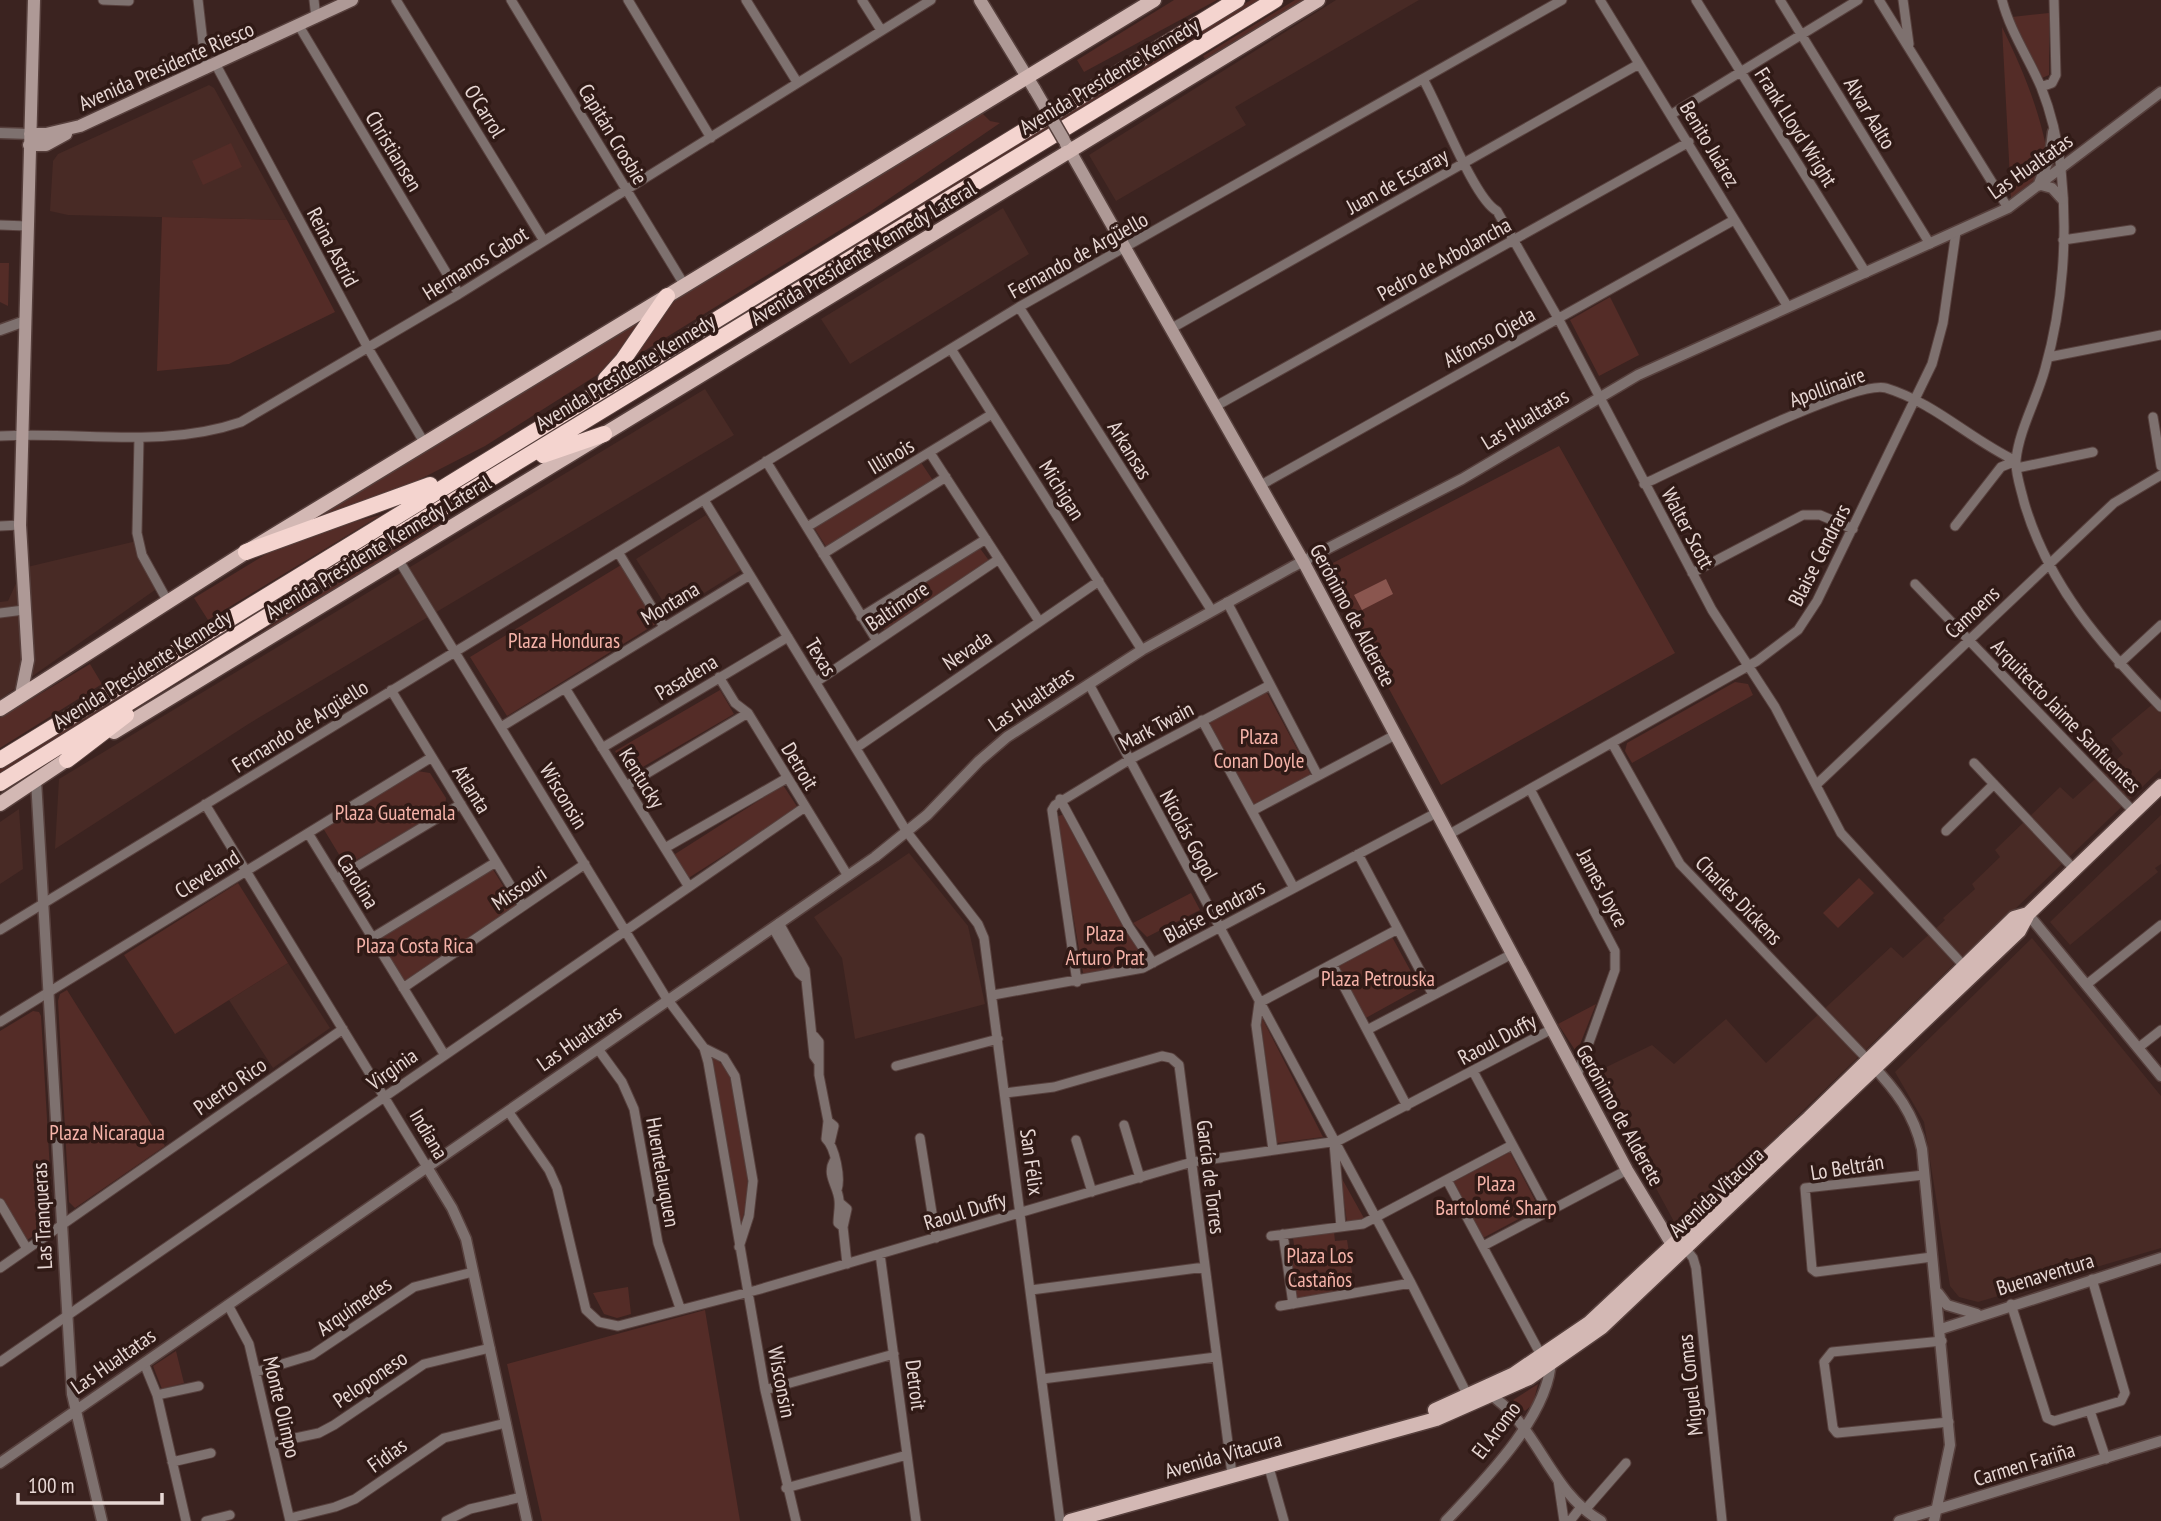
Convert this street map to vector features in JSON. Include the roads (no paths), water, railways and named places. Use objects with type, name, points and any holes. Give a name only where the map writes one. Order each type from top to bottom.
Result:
[{"type":"highway","name":"Avenida Presidente Kennedy","points":[[0,760],[1237,0]]},
{"type":"highway","name":"Avenida Presidente Kennedy","points":[[0,783],[502,472],[1275,0]]},
{"type":"highway","points":[[579,403],[623,360],[667,296]]},
{"type":"highway","points":[[502,472],[604,434]]},
{"type":"highway","points":[[246,552],[392,501],[475,466]]},
{"type":"highway","points":[[67,760],[190,664]]},
{"type":"main road","points":[[20,695],[28,660],[20,525],[34,0]]},
{"type":"main road","name":"Avenida Presidente Riesco","points":[[30,139],[46,145],[72,129],[352,0]]},
{"type":"main road","name":"Gerónimo de Alderete","points":[[979,0],[1032,84],[1261,485],[1627,1170],[1679,1250]]},
{"type":"main road","points":[[0,709],[246,552],[667,296],[1032,84],[1154,0]]},
{"type":"main road","name":"Avenida Presidente Kennedy Lateral","points":[[0,804],[67,760],[604,434],[1068,146],[1318,0]]},
{"type":"main road","points":[[28,660],[35,671],[52,675]]},
{"type":"main road","name":"Avenida Vitacura","points":[[1070,1521],[1436,1419],[1488,1393],[1610,1320],[1872,1065],[2022,927],[2028,914],[2161,786]]},
{"type":"main road","name":"Avenida Vitacura","points":[[1872,1065],[1964,966],[2014,918],[2028,914]]},
{"type":"main road","name":"Avenida Vitacura","points":[[1386,1431],[1468,1396],[1488,1393]]},
{"type":"street","points":[[103,0],[129,1]]},
{"type":"street","points":[[198,0],[211,67]]},
{"type":"street","points":[[314,0],[316,18]]},
{"type":"street","name":"O'Carrol","points":[[396,0],[544,241]]},
{"type":"street","name":"Capitán Crosbie","points":[[511,0],[685,286]]},
{"type":"street","points":[[628,0],[711,138]]},
{"type":"street","points":[[746,0],[797,82]]},
{"type":"street","points":[[862,0],[881,30]]},
{"type":"street","name":"Hermanos Cabot","points":[[0,436],[183,436],[241,422],[459,294],[931,0]]},
{"type":"street","name":"Fernando de Argüello","points":[[0,930],[1019,307],[1562,0]]},
{"type":"street","name":"Benito Juárez","points":[[1600,0],[1788,307]]},
{"type":"street","name":"Frank Lloyd Wright","points":[[1696,0],[1866,273]]},
{"type":"street","name":"Alvar Aalto","points":[[1780,0],[1930,244]]},
{"type":"street","points":[[1672,114],[1858,0]]},
{"type":"street","points":[[1879,0],[2008,208]]},
{"type":"street","points":[[1903,0],[1911,52]]},
{"type":"street","points":[[2001,0],[2014,35],[2041,88],[2061,170],[2063,240],[2059,306],[2049,357],[2017,464],[2027,512],[2049,563],[2084,622],[2119,664],[2161,707]]},
{"type":"street","points":[[2041,88],[2052,83],[2056,75],[2054,0]]},
{"type":"street","name":"Christiansen","points":[[299,26],[459,294]]},
{"type":"street","name":"Juan de Escaray","points":[[1172,328],[1640,64]]},
{"type":"street","name":"Reina Astrid","points":[[211,67],[368,348],[425,444]]},
{"type":"street","name":"Walter Scott","points":[[1423,79],[1464,163],[1514,240],[1559,318],[1692,573],[1775,706],[1852,847],[1964,966]]},
{"type":"street","name":"Las Hualtatas","points":[[0,1463],[848,876],[907,832],[993,748],[1142,650],[1303,561],[1462,479],[1598,397],[1660,365],[2008,208],[2161,92]]},
{"type":"street","points":[[2053,132],[2047,168],[2039,187],[2052,188],[2062,199]]},
{"type":"street","points":[[0,133],[30,139]]},
{"type":"street","name":"Pedro de Arbolancha","points":[[1216,406],[1689,142]]},
{"type":"street","name":"Alfonso Ojeda","points":[[1261,485],[1734,220]]},
{"type":"street","points":[[0,225],[27,226]]},
{"type":"street","points":[[2063,240],[2131,230]]},
{"type":"street","name":"Blaise Cendrars","points":[[1448,835],[1748,666],[1788,640],[1806,620],[1916,401],[1938,348],[1956,232]]},
{"type":"street","name":"Arkansas","points":[[1019,307],[1212,611]]},
{"type":"street","points":[[1,327],[25,321]]},
{"type":"street","points":[[2049,357],[2161,335]]},
{"type":"street","name":"Michigan","points":[[951,349],[1142,650]]},
{"type":"street","name":"Apollinaire","points":[[1644,484],[1862,388],[1881,387],[1945,415],[2017,464]]},
{"type":"street","name":"Illinois","points":[[807,527],[992,414]]},
{"type":"street","points":[[2153,417],[2161,466]]},
{"type":"street","points":[[139,438],[137,533],[142,555],[168,602]]},
{"type":"street","points":[[1955,526],[2001,467],[2093,452]]},
{"type":"street","points":[[930,453],[1039,621]]},
{"type":"street","points":[[766,461],[877,641]]},
{"type":"street","name":"Camoens","points":[[1816,785],[1968,639],[2123,496],[2161,475]]},
{"type":"street","points":[[823,554],[946,477]]},
{"type":"street","name":"Texas","points":[[704,499],[907,832]]},
{"type":"street","points":[[1692,573],[1803,515],[1820,515],[1853,529]]},
{"type":"street","points":[[0,526],[20,525]]},
{"type":"street","points":[[862,617],[986,539]]},
{"type":"street","points":[[618,552],[664,628]]},
{"type":"street","name":"Wisconsin","points":[[398,559],[668,1000],[705,1048],[724,1058],[732,1069],[752,1200],[739,1249]]},
{"type":"street","name":"Baltimore","points":[[816,682],[999,559]]},
{"type":"street","name":"Montana","points":[[501,727],[750,575]]},
{"type":"street","name":"Nevada","points":[[856,748],[1099,581]]},
{"type":"street","name":"Arquitecto Jaime Sanfuentes","points":[[1914,584],[2134,812]]},
{"type":"street","points":[[1227,602],[1318,776]]},
{"type":"street","points":[[0,614],[24,610]]},
{"type":"street","points":[[2119,664],[2161,625]]},
{"type":"street","name":"Pasadena","points":[[602,748],[788,637]]},
{"type":"street","name":"Detroit","points":[[719,677],[735,703],[748,713],[848,876]]},
{"type":"street","name":"Nicolás Gogol","points":[[1089,684],[1411,1283],[1468,1396]]},
{"type":"street","name":"Mark Twain","points":[[1060,799],[1270,685]]},
{"type":"street","name":"Kentucky","points":[[565,688],[689,887]]},
{"type":"street","name":"Atlanta","points":[[391,691],[523,906]]},
{"type":"street","points":[[626,786],[748,713]]},
{"type":"street","points":[[1202,720],[1294,888]]},
{"type":"street","points":[[1252,811],[1395,735]]},
{"type":"street","name":"Charles Dickens","points":[[1612,743],[1680,864],[1872,1065]]},
{"type":"street","name":"Cleveland","points":[[0,1022],[432,758]]},
{"type":"street","points":[[1974,764],[2075,870]]},
{"type":"street","points":[[665,848],[787,778]]},
{"type":"street","name":"Las Tranqueras","points":[[36,780],[74,1411],[102,1521]]},
{"type":"street","points":[[1947,831],[1994,784]]},
{"type":"street","name":"James Joyce","points":[[1530,789],[1615,951],[1615,970],[1577,1076]]},
{"type":"street","points":[[1077,982],[1052,810],[1060,799],[1129,928],[1153,963]]},
{"type":"street","name":"Indiana","points":[[205,804],[458,1219],[473,1272],[527,1521]]},
{"type":"street","points":[[337,879],[461,804]]},
{"type":"street","name":"Virginia","points":[[0,1362],[805,807]]},
{"type":"street","name":"Blaise Cendrars","points":[[993,995],[1143,968],[1436,813]]},
{"type":"street","name":"San Félix","points":[[907,832],[978,924],[987,949],[1060,1521]]},
{"type":"street","name":"Carolina","points":[[308,833],[444,1054]]},
{"type":"street","points":[[1358,854],[1433,995]]},
{"type":"street","points":[[372,937],[496,862]]},
{"type":"street","name":"Missouri","points":[[403,988],[585,864]]},
{"type":"street","points":[[2028,914],[2161,1076]]},
{"type":"street","points":[[776,925],[802,961],[806,979],[813,1024],[814,1056],[820,1067],[822,1098],[828,1121],[826,1139],[830,1143],[834,1161],[831,1166],[833,1183],[840,1203],[838,1223],[843,1227],[848,1264]]},
{"type":"street","points":[[2086,985],[2161,925]]},
{"type":"street","points":[[1273,1150],[1256,1024],[1259,1003],[1398,929]]},
{"type":"street","points":[[1367,1030],[1512,954]]},
{"type":"street","points":[[1332,964],[1407,1106]]},
{"type":"street","name":"Puerto Rico","points":[[0,1268],[343,1029]]},
{"type":"street","name":"Raoul Duffy","points":[[508,1111],[549,1170],[557,1188],[584,1305],[590,1314],[605,1324],[618,1326],[848,1264],[1192,1162],[1334,1142],[1552,1029]]},
{"type":"street","points":[[2138,1048],[2161,1030]]},
{"type":"street","points":[[896,1066],[998,1039]]},
{"type":"street","name":"Wisconsin","points":[[705,1048],[765,1390],[786,1488],[796,1521]]},
{"type":"street","points":[[1568,1059],[1585,1048]]},
{"type":"street","name":"Huentelauquen","points":[[598,1049],[622,1082],[634,1109],[658,1243],[680,1308]]},
{"type":"street","name":"García de Torres","points":[[1005,1093],[1054,1087],[1162,1056],[1171,1058],[1180,1068],[1232,1474]]},
{"type":"street","points":[[1872,1065],[1903,1101],[1915,1124],[1922,1149],[1950,1445],[1935,1517]]},
{"type":"street","points":[[1473,1071],[1548,1211]]},
{"type":"street","points":[[1124,1125],[1139,1178]]},
{"type":"street","points":[[920,1138],[936,1238]]},
{"type":"street","points":[[1076,1140],[1092,1192]]},
{"type":"street","name":"Nicolás Gogol","points":[[1334,1142],[1341,1227]]},
{"type":"street","points":[[1271,1236],[1363,1224],[1513,1145]]},
{"type":"street","points":[[1483,1246],[1627,1170]]},
{"type":"street","name":"Lo Beltrán","points":[[1924,1175],[1805,1188],[1812,1269],[1816,1272],[1932,1257]]},
{"type":"street","points":[[1447,1180],[1549,1357]]},
{"type":"street","points":[[0,1203],[27,1249]]},
{"type":"street","points":[[1283,1234],[1293,1304]]},
{"type":"street","name":"Miguel Comas","points":[[1679,1250],[1693,1258],[1696,1268],[1722,1521]]},
{"type":"street","name":"Detroit","points":[[880,1254],[916,1521]]},
{"type":"street","name":"Buenaventura","points":[[1941,1335],[1980,1315],[2011,1304],[2161,1258]]},
{"type":"street","points":[[1031,1290],[1205,1267]]},
{"type":"street","name":"Arquímedes","points":[[256,1372],[312,1356],[414,1287],[473,1272]]},
{"type":"street","points":[[2011,1304],[2047,1418],[2054,1421],[2090,1411],[2121,1401],[2125,1393],[2092,1279]]},
{"type":"street","points":[[1280,1306],[1411,1283]]},
{"type":"street","points":[[1936,1289],[1947,1305],[1980,1315]]},
{"type":"street","name":"Monte Olimpo","points":[[228,1305],[245,1333],[290,1519]]},
{"type":"street","points":[[1941,1335],[1832,1352],[1824,1362],[1833,1428],[1837,1433],[1949,1422]]},
{"type":"street","name":"Peloponeso","points":[[272,1443],[318,1433],[334,1426],[432,1360],[490,1348]]},
{"type":"street","points":[[765,1390],[894,1354]]},
{"type":"street","points":[[1042,1379],[1216,1357]]},
{"type":"street","name":"El Aromo","points":[[1446,1521],[1526,1428],[1541,1399],[1549,1357]]},
{"type":"street","points":[[144,1363],[157,1395],[186,1521]]},
{"type":"street","points":[[157,1395],[199,1385]]},
{"type":"street","points":[[1488,1393],[1526,1428],[1558,1480],[1583,1509],[1601,1521]]},
{"type":"street","points":[[2090,1411],[2106,1459]]},
{"type":"street","name":"Fidias","points":[[290,1519],[355,1499],[444,1438],[506,1423]]},
{"type":"street","name":"Carmen Fariña","points":[[1899,1521],[1935,1517],[2161,1441]]},
{"type":"street","points":[[172,1462],[211,1453]]},
{"type":"street","points":[[786,1488],[907,1455]]},
{"type":"street","points":[[1570,1521],[1626,1463]]},
{"type":"street","points":[[1268,1464],[1284,1521]]},
{"type":"street","points":[[1558,1480],[1564,1521]]},
{"type":"street","points":[[446,1521],[470,1509],[522,1497]]},
{"type":"street","points":[[205,1521],[230,1516]]},
{"type":"park label","name":"Plaza Honduras","points":[[564,640]]},
{"type":"park label","name":"Plaza Conan Doyle","points":[[1259,748]]},
{"type":"park label","name":"Plaza Guatemala","points":[[395,812]]},
{"type":"park label","name":"Plaza Costa Rica","points":[[415,945]]},
{"type":"park label","name":"Plaza Arturo Prat","points":[[1105,945]]},
{"type":"park label","name":"Plaza Petrouska","points":[[1378,978]]},
{"type":"park label","name":"Plaza Nicaragua","points":[[107,1132]]},
{"type":"park label","name":"Plaza Bartolomé Sharp","points":[[1496,1195]]},
{"type":"park label","name":"Plaza Los Castaños","points":[[1320,1267]]}]
